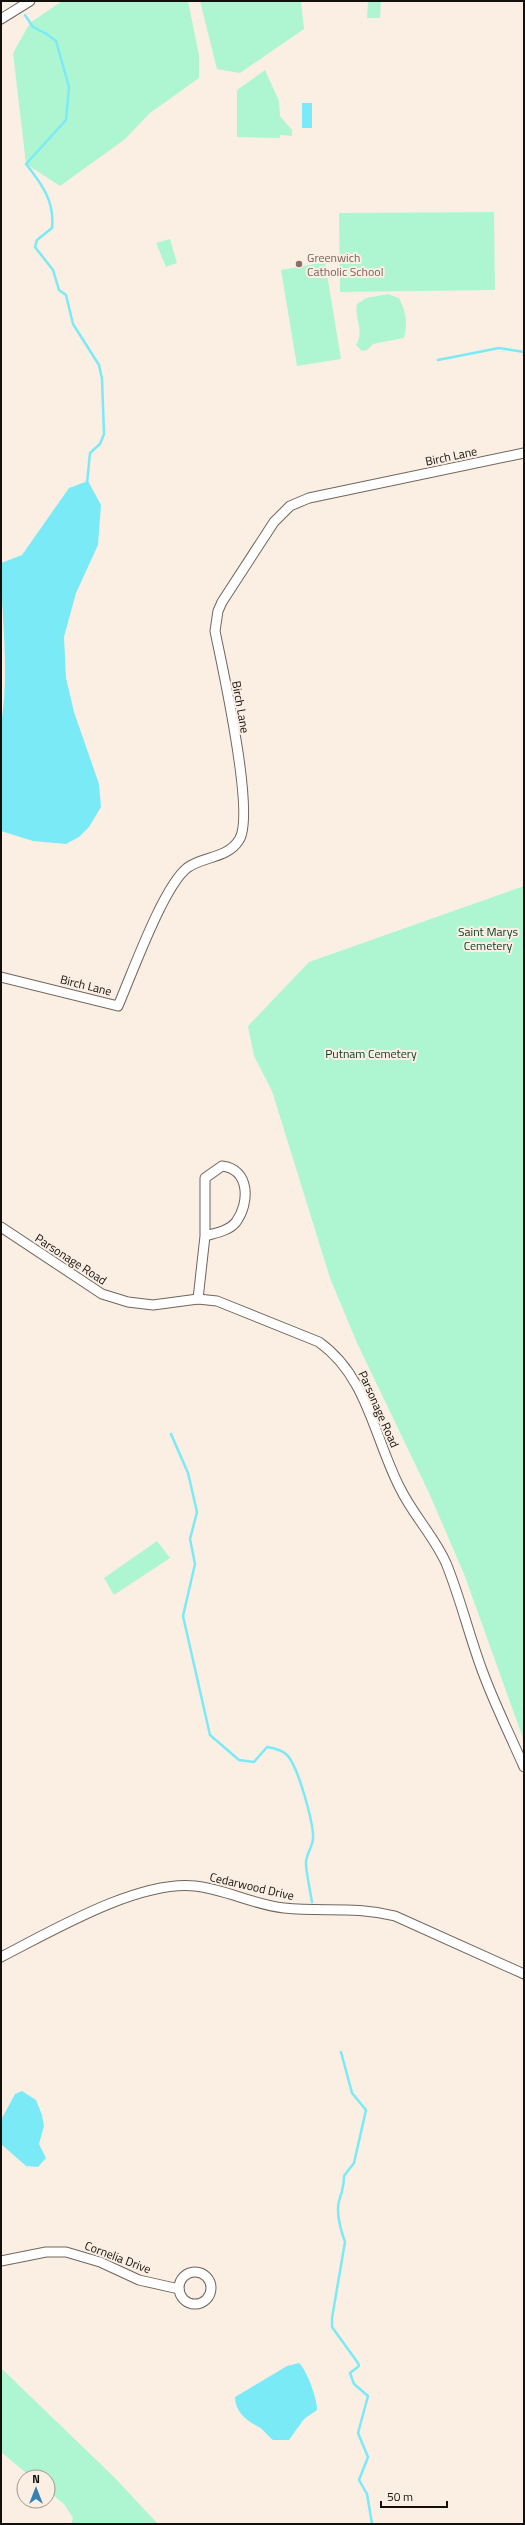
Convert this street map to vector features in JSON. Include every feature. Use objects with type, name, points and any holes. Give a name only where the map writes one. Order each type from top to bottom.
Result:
[{"type":"street","points":[[1,19],[30,1]]},
{"type":"street","name":"Birch Lane","points":[[1,977],[118,1006],[172,885],[188,868],[228,852],[240,839],[244,825],[239,761],[215,631],[215,622],[222,602],[274,522],[290,506],[309,498],[524,453]]},
{"type":"street","points":[[198,1299],[205,1236],[205,1178],[222,1166],[231,1167],[241,1175],[245,1188],[243,1208],[235,1223],[222,1231],[205,1236]]},
{"type":"street","name":"Parsonage Road","points":[[1,1227],[102,1294],[128,1302],[152,1305],[198,1299],[217,1301],[319,1342],[333,1352],[352,1375],[400,1489],[432,1536],[446,1564],[482,1671],[524,1767]]},
{"type":"street","name":"Cedarwood Drive","points":[[1,1956],[71,1921],[145,1890],[179,1885],[197,1886],[282,1908],[362,1909],[395,1916],[524,1974]]},
{"type":"street","name":"Cornelia Drive","points":[[1,2261],[46,2252],[66,2252],[100,2262],[139,2280],[178,2289]]},
{"type":"green space","points":[[62,1],[188,1],[199,55],[199,78],[150,113],[124,140],[60,186],[26,164],[13,53],[30,23]]},
{"type":"green space","points":[[200,1],[301,1],[304,29],[240,73],[217,69]]},
{"type":"green space","points":[[368,1],[381,1],[380,18],[367,18]]},
{"type":"green space","points":[[265,70],[279,101],[280,116],[292,130],[292,136],[280,135],[280,138],[237,137],[237,90]]},
{"type":"green space","points":[[494,212],[495,290],[340,292],[339,213]]},
{"type":"green space","points":[[170,239],[177,263],[166,267],[156,243]]},
{"type":"green space","points":[[325,262],[341,359],[297,366],[281,270]]},
{"type":"green space","points":[[388,294],[399,298],[403,308],[406,318],[404,338],[373,344],[367,350],[362,351],[356,345],[360,335],[356,309],[357,304],[366,298]]},
{"type":"green space","name":"Putnam Cemetery","points":[[524,886],[524,1741],[464,1574],[429,1493],[357,1343],[330,1278],[272,1091],[254,1056],[248,1026],[309,962]]},
{"type":"green space","points":[[157,1541],[170,1558],[114,1595],[104,1578]]},
{"type":"green space","points":[[1,2368],[114,2477],[158,2524],[71,2524],[73,2518],[64,2504],[56,2498],[56,2469],[21,2469],[1,2452]]},
{"type":"water","points":[[302,103],[312,103],[312,128],[302,128]]},
{"type":"water","points":[[88,481],[101,505],[98,545],[76,593],[64,637],[66,678],[74,712],[99,784],[101,807],[89,827],[79,837],[66,844],[33,841],[1,831],[1,724],[4,704],[5,664],[1,563],[22,555],[69,488]]},
{"type":"water","points":[[22,2091],[36,2100],[42,2115],[44,2126],[39,2144],[46,2158],[38,2167],[26,2166],[1,2144],[1,2120],[15,2094]]},
{"type":"water","points":[[299,2363],[311,2386],[316,2400],[317,2410],[304,2419],[289,2440],[273,2440],[261,2428],[250,2422],[239,2412],[235,2397],[287,2366]]},
{"type":"waterway","points":[[25,15],[33,27],[56,41],[69,87],[66,120],[26,164],[46,194],[52,219],[52,228],[37,240],[35,247],[53,270],[59,290],[66,295],[73,324],[99,365],[102,379],[104,434],[100,444],[90,453],[87,483]]},
{"type":"waterway","points":[[438,360],[499,348],[524,352]]},
{"type":"waterway","points":[[171,1434],[188,1473],[197,1512],[190,1539],[195,1564],[183,1616],[210,1735],[239,1760],[254,1762],[267,1747],[283,1752],[291,1761],[300,1782],[313,1832],[313,1839],[306,1861],[312,1902]]},
{"type":"waterway","points":[[341,2052],[352,2093],[366,2110],[354,2163],[344,2176],[338,2206],[339,2222],[345,2242],[332,2318],[332,2327],[358,2363],[359,2366],[350,2373],[354,2384],[368,2396],[358,2433],[368,2457],[359,2480],[367,2494],[372,2524]]},
{"type":"place","name":"Greenwich Catholic School","points":[[299,264]]},
{"type":"park label","name":"Saint Marys Cemetery","points":[[488,938]]}]
